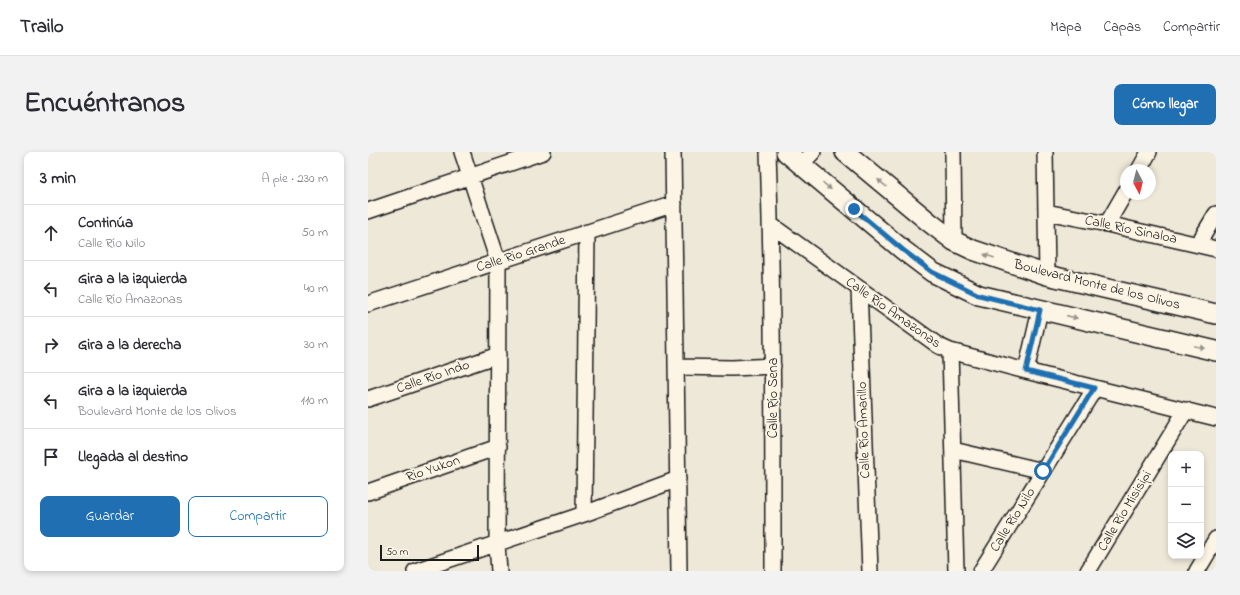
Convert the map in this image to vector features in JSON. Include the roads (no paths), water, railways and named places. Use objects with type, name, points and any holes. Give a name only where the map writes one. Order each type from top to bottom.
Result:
[{"type":"street","points":[[462,152],[498,261],[498,571]]},
{"type":"street","points":[[368,211],[543,152]]},
{"type":"street","points":[[673,152],[679,571]]},
{"type":"street","name":"Calle Río Sena","points":[[768,152],[771,225],[773,366],[773,571]]},
{"type":"street","points":[[786,152],[807,158],[903,250],[932,272],[979,295],[1216,351]]},
{"type":"street","name":"Boulevard Monte de los Olivos","points":[[845,152],[928,222],[954,241],[973,250],[1047,275],[1216,314]]},
{"type":"street","points":[[1045,152],[1047,275]]},
{"type":"street","points":[[1142,164],[1149,152]]},
{"type":"street","points":[[950,154],[954,241]]},
{"type":"street","points":[[1106,224],[1121,200]]},
{"type":"street","name":"Calle Rio Grande","points":[[368,304],[674,204]]},
{"type":"street","name":"Calle Río Sinaloa","points":[[1046,212],[1216,249]]},
{"type":"street","points":[[1198,244],[1216,214]]},
{"type":"street","name":"Calle Río Amazonas","points":[[771,225],[938,346],[950,351],[1026,371],[1216,418]]},
{"type":"street","points":[[584,514],[587,232]]},
{"type":"street","name":"Calle Río Amarillo","points":[[859,289],[870,571]]},
{"type":"street","points":[[1026,371],[1040,310]]},
{"type":"street","points":[[950,351],[956,571]]},
{"type":"street","name":"Calle Río Indo","points":[[368,399],[498,355]]},
{"type":"street","points":[[676,367],[732,368],[773,366]]},
{"type":"street","name":"Calle Río Nilo","points":[[981,571],[1094,388]]},
{"type":"street","name":"Calle Río Misisipi","points":[[1088,571],[1186,410]]},
{"type":"street","name":"Rio Yukon","points":[[368,492],[498,447]]},
{"type":"street","points":[[953,450],[1043,471]]},
{"type":"street","points":[[415,571],[584,514],[678,479]]},
{"type":"street","points":[[1197,571],[1216,539]]}]
